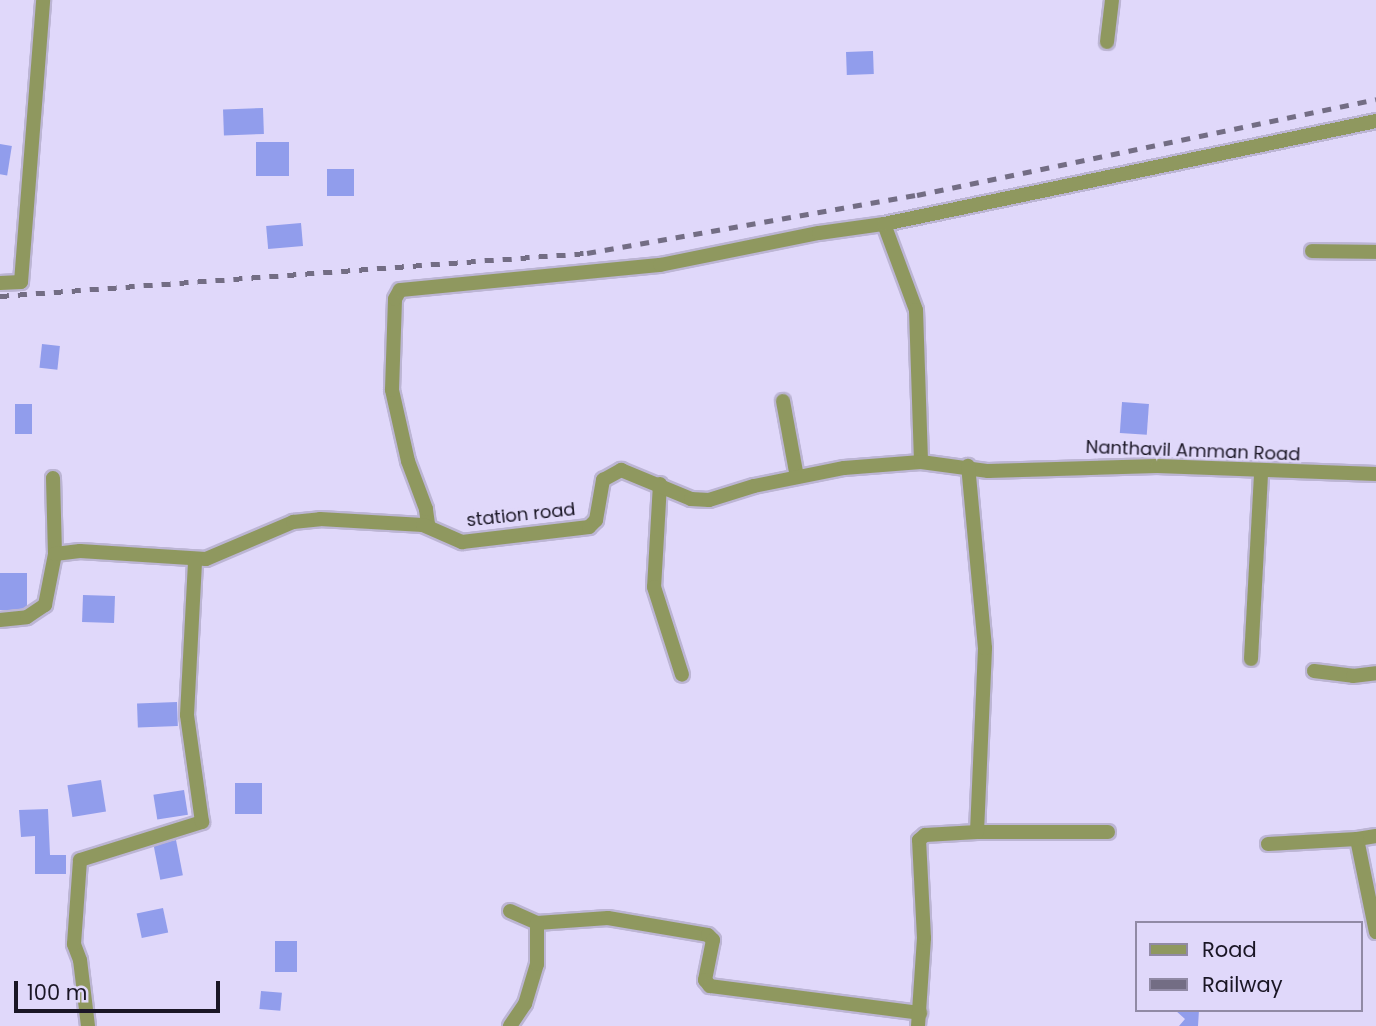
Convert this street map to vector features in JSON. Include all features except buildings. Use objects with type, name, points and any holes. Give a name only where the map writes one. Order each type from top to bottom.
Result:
[{"type":"street","points":[[0,283],[22,282],[43,0]]},
{"type":"street","points":[[1107,42],[1111,0]]},
{"type":"street","points":[[423,525],[428,524],[426,509],[408,461],[392,390],[395,299],[400,290],[660,265],[818,233],[884,224],[1376,121]]},
{"type":"street","points":[[884,224],[916,310],[921,462]]},
{"type":"street","points":[[1312,251],[1376,252]]},
{"type":"street","points":[[783,401],[797,477]]},
{"type":"street","name":"station road","points":[[55,554],[80,551],[195,560],[293,522],[423,525],[462,542],[589,527],[596,520],[603,480],[621,470],[691,499],[709,500],[797,477],[921,462],[968,466]]},
{"type":"street","points":[[968,466],[985,648],[977,832]]},
{"type":"street","name":"Nanthavil Amman Road","points":[[968,466],[988,471],[1157,466],[1261,472],[1376,474]]},
{"type":"street","points":[[1251,659],[1261,472]]},
{"type":"street","points":[[0,620],[27,617],[45,605],[55,554],[53,478]]},
{"type":"street","points":[[660,484],[654,587],[682,675]]},
{"type":"street","points":[[88,1026],[74,944],[80,860],[85,854],[202,822],[187,715],[195,560]]},
{"type":"street","points":[[1314,671],[1353,676],[1376,673]]},
{"type":"street","points":[[510,911],[537,923],[608,918],[708,935],[713,940],[705,980],[709,986],[919,1019],[924,939],[919,840],[925,835],[977,832],[1108,832]]},
{"type":"street","points":[[1268,844],[1376,836]]},
{"type":"street","points":[[1357,839],[1376,932]]},
{"type":"street","points":[[510,1026],[525,1004],[537,964],[537,923]]},
{"type":"railway","points":[[0,296],[587,253],[917,195],[1376,99]]}]
